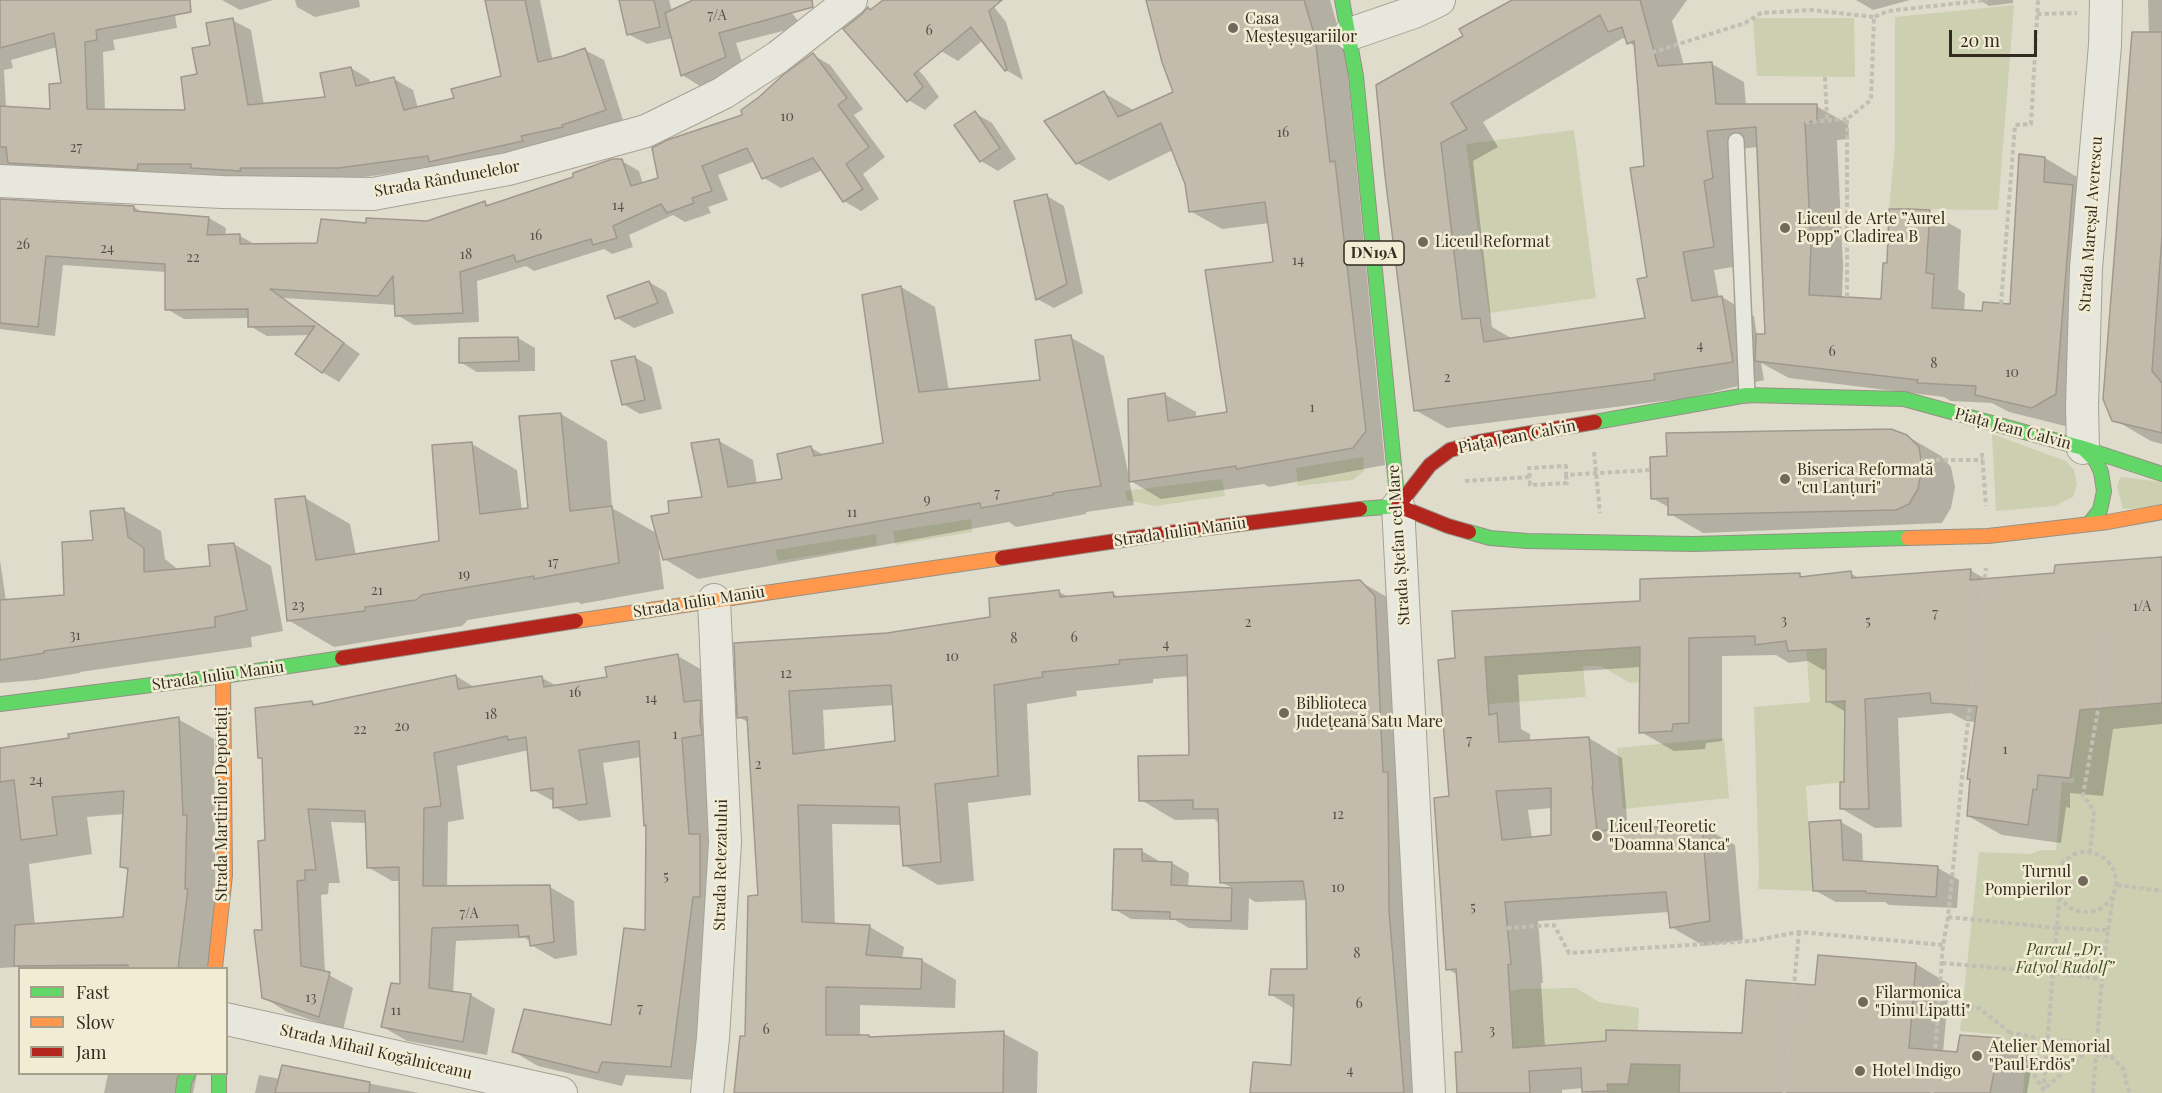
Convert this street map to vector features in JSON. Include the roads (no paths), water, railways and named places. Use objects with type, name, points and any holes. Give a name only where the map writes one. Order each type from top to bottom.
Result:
[{"type":"main road","name":"Strada Ștefan cel Mare","points":[[1342,0],[1350,34],[1364,146],[1398,507]]},
{"type":"main road","name":"Piața Jean Calvin","points":[[1398,507],[1430,465],[1450,450],[1479,442],[1747,395],[1904,399],[2083,448],[2096,461],[2101,472],[2104,491],[2100,510],[2089,524]]},
{"type":"main road","points":[[2083,448],[2162,474]]},
{"type":"main road","points":[[1398,507],[1448,526],[1490,538],[1527,541],[1693,544],[1988,536],[2108,522],[2162,512]]},
{"type":"main road","name":"Strada Iuliu Maniu","points":[[0,704],[223,676],[1176,532],[1398,507]]},
{"type":"main road","name":"Strada Martirilor Deportați","points":[[215,967],[225,875],[223,676]]},
{"type":"main road","points":[[183,1093],[184,1081],[187,1075]]},
{"type":"main road","points":[[219,1075],[219,1093]]},
{"type":"street","name":"Strada Rândunelelor","points":[[0,181],[222,192],[373,194],[508,169],[646,131],[723,93],[778,57],[851,0]]},
{"type":"street","points":[[1350,34],[1414,12],[1439,0]]},
{"type":"street","name":"Strada Mareșal Averescu","points":[[2083,448],[2086,268],[2105,45],[2095,7]]},
{"type":"street","name":"Strada Ștefan cel Mare","points":[[1398,507],[1429,1093]]},
{"type":"street","name":"Strada Retezatului","points":[[707,1093],[713,1038],[724,842],[714,600]]},
{"type":"street","name":"Strada Mihail Kogălniceanu","points":[[228,1018],[561,1093]]},
{"type":"lane","points":[[1736,141],[1747,395]]},
{"type":"place","name":"Casa Meșteșugariilor","points":[[1233,28]]},
{"type":"place","name":"Liceul de Arte ”Aurel Popp” Cladirea B","points":[[1785,228]]},
{"type":"place","name":"Liceul Reformat","points":[[1423,242]]},
{"type":"place","name":"Biserica Reformată \"cu Lanțuri\"","points":[[1785,479]]},
{"type":"place","name":"Biblioteca Judeţeană Satu Mare","points":[[1284,713]]},
{"type":"place","name":"Liceul Teoretic \"Doamna Stanca\"","points":[[1597,836]]},
{"type":"place","name":"Turnul Pompierilor","points":[[2083,881]]},
{"type":"place","name":"Filarmonica \"Dinu Lipatti\"","points":[[1863,1002]]},
{"type":"place","name":"Atelier Memorial \"Paul Erdös\"","points":[[1977,1056]]},
{"type":"place","name":"Hotel Indigo","points":[[1860,1071]]},
{"type":"park label","name":"Parcul „Dr. Fatyol Rudolf”","points":[[2065,959]]}]
